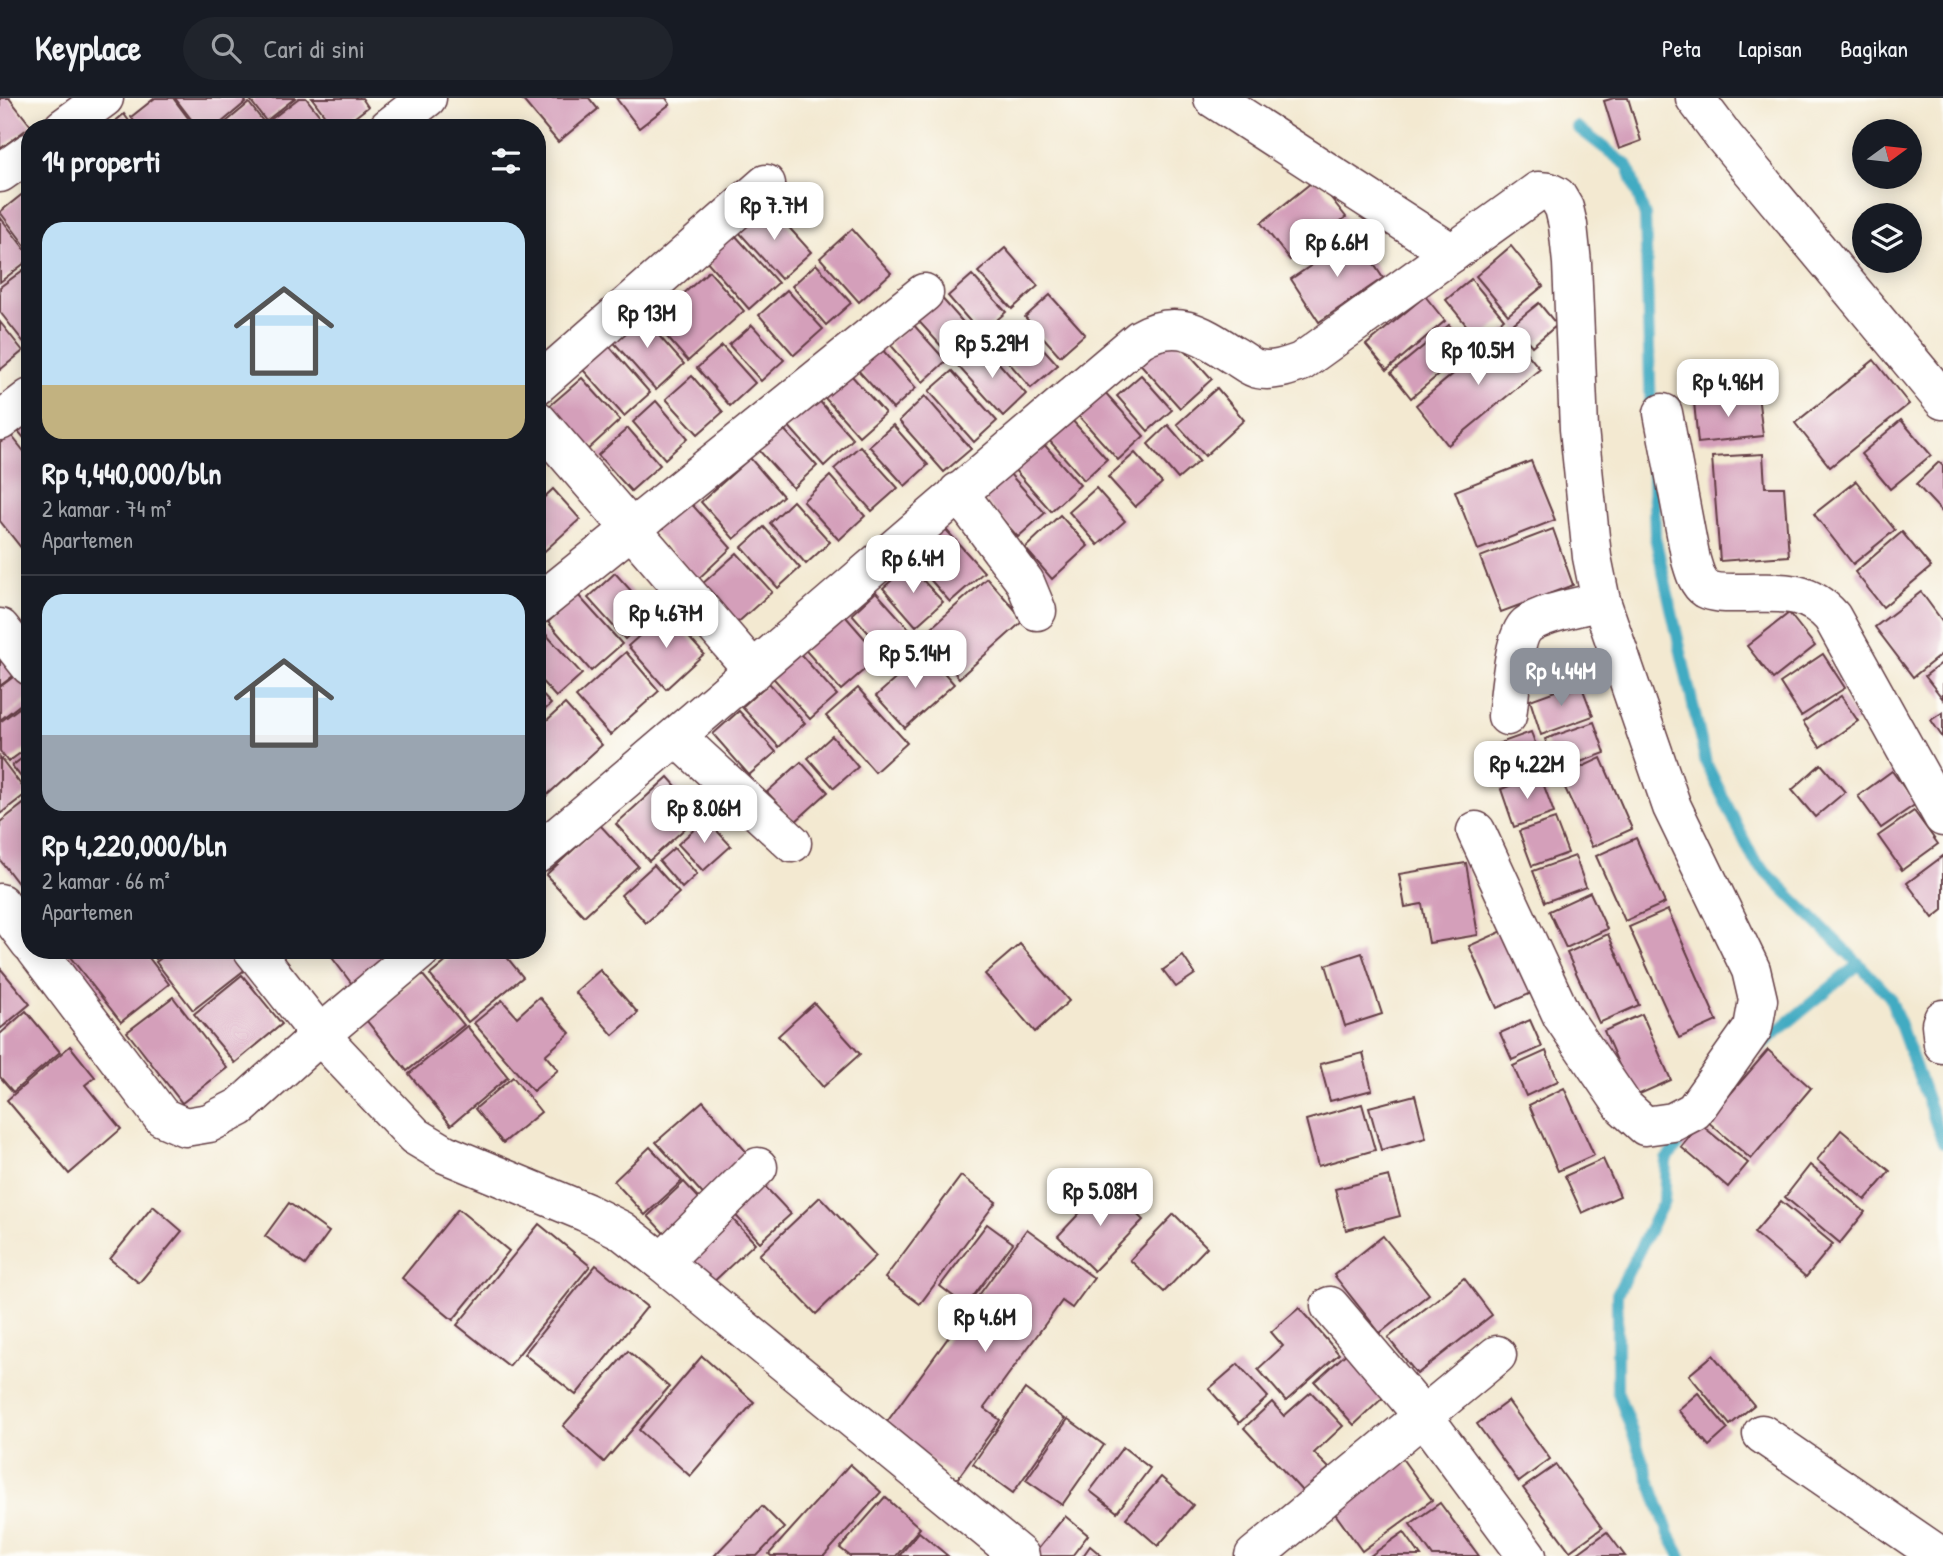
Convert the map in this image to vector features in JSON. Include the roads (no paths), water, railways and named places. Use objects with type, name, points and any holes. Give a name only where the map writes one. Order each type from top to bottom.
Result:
[{"type":"street","points":[[75,119],[104,98]]},
{"type":"street","points":[[400,119],[427,98]]},
{"type":"street","points":[[1213,98],[1452,253]]},
{"type":"street","points":[[1695,98],[1725,138],[1943,400]]},
{"type":"street","points":[[0,173],[21,158]]},
{"type":"street","points":[[546,376],[766,184]]},
{"type":"street","points":[[546,846],[677,737],[958,492],[1140,339],[1156,330],[1181,329],[1201,335],[1257,369],[1280,370],[1301,362],[1538,191],[1549,192],[1557,196],[1564,208],[1573,263],[1579,429],[1592,557],[1601,601],[1672,807],[1751,970],[1758,1000],[1753,1028],[1694,1111],[1673,1122],[1645,1126],[1624,1107],[1562,1016],[1476,831]]},
{"type":"street","points":[[546,598],[924,293]]},
{"type":"street","points":[[0,421],[21,405]]},
{"type":"street","points":[[1663,413],[1697,579],[1706,589],[1724,593],[1789,594],[1809,597],[1821,605],[1832,617],[1943,817]]},
{"type":"street","points":[[546,430],[754,670]]},
{"type":"street","points":[[958,492],[1025,582],[1037,611]]},
{"type":"street","points":[[1507,716],[1518,640],[1525,626],[1540,618],[1601,601]]},
{"type":"street","points":[[0,628],[21,655]]},
{"type":"street","points":[[677,737],[792,843]]},
{"type":"street","points":[[0,903],[21,931]]},
{"type":"street","points":[[43,959],[162,1117],[185,1127],[209,1123],[240,1107],[410,959]]},
{"type":"street","points":[[260,959],[320,1035],[415,1136],[445,1154],[585,1212],[621,1230],[1020,1556]]},
{"type":"street","points":[[1943,1019],[1943,1044]]},
{"type":"street","points":[[662,1262],[758,1167]]},
{"type":"street","points":[[1330,1306],[1424,1417],[1527,1556]]},
{"type":"street","points":[[1269,1551],[1497,1355]]},
{"type":"street","points":[[1762,1434],[1940,1556]]},
{"type":"waterway","points":[[1577,127],[1628,166],[1645,216],[1651,415]]},
{"type":"waterway","points":[[1652,443],[1655,537],[1706,763],[1754,860],[1859,964],[1757,1048]]},
{"type":"waterway","points":[[1859,964],[1890,997],[1943,1143]]},
{"type":"waterway","points":[[1681,1556],[1669,1534],[1617,1390],[1617,1294],[1664,1201],[1666,1160],[1692,1127]]}]
